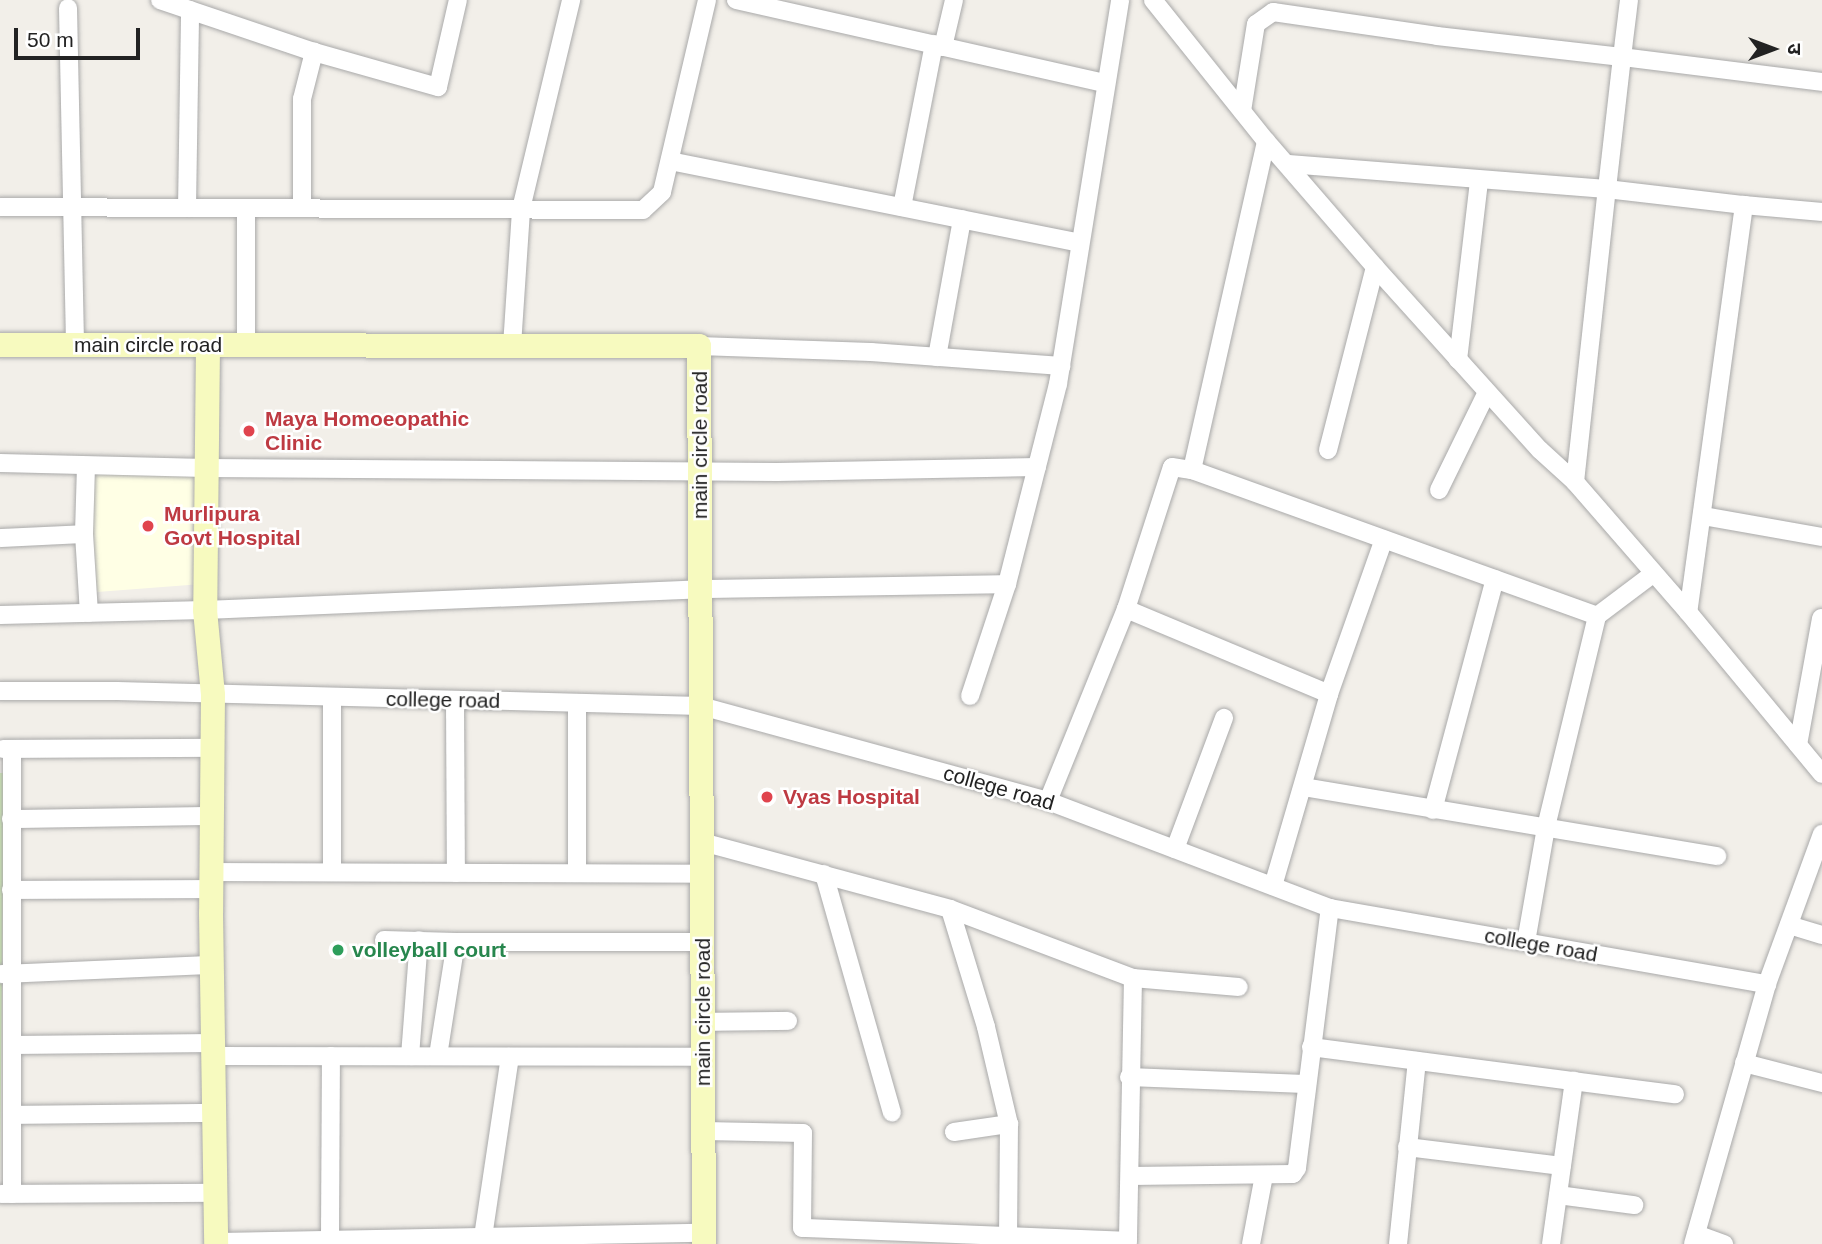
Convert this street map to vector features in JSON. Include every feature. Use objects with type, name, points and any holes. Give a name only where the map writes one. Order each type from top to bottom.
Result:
[{"type":"street","points":[[159,0],[314,52],[438,87],[458,0]]},
{"type":"street","points":[[512,346],[521,209],[571,0]]},
{"type":"street","points":[[0,207],[643,210],[662,192],[707,0]]},
{"type":"street","points":[[736,0],[1105,83]]},
{"type":"street","points":[[902,207],[939,46],[954,0]]},
{"type":"street","points":[[970,696],[1007,584],[1061,366],[1120,0]]},
{"type":"street","points":[[1575,482],[1629,0]]},
{"type":"street","points":[[1157,2],[1266,141],[1458,360],[1540,450],[1575,482],[1688,612],[1822,774]]},
{"type":"street","points":[[68,8],[75,345]]},
{"type":"street","points":[[187,208],[190,10]]},
{"type":"street","points":[[1242,111],[1256,24],[1273,12],[1437,36],[1822,82]]},
{"type":"street","points":[[302,208],[302,99],[314,52]]},
{"type":"street","points":[[1192,470],[1266,141]]},
{"type":"street","points":[[670,160],[1080,243]]},
{"type":"street","points":[[1288,164],[1607,190],[1822,212]]},
{"type":"street","points":[[1458,360],[1479,180]]},
{"type":"street","points":[[1688,612],[1744,205]]},
{"type":"street","points":[[246,208],[246,345]]},
{"type":"street","points":[[937,357],[962,219]]},
{"type":"street","points":[[1328,450],[1375,267]]},
{"type":"street","name":"main circle road","points":[[0,345],[699,346],[704,1238]]},
{"type":"street","points":[[208,345],[205,610],[214,695],[211,965],[216,1243],[330,1238],[704,1238]]},
{"type":"street","points":[[699,346],[937,357],[1061,366]]},
{"type":"street","points":[[1439,490],[1487,391]]},
{"type":"street","points":[[0,463],[206,468],[700,469],[777,472],[1037,467]]},
{"type":"street","points":[[86,466],[84,534],[89,612]]},
{"type":"street","points":[[1048,801],[1126,609],[1172,467],[1192,470],[1597,616]]},
{"type":"street","points":[[1703,516],[1822,537]]},
{"type":"street","points":[[0,538],[84,534]]},
{"type":"street","points":[[1273,886],[1329,694],[1384,539]]},
{"type":"street","points":[[1526,942],[1546,827],[1597,616],[1654,573]]},
{"type":"street","points":[[1433,810],[1495,579]]},
{"type":"street","points":[[0,615],[205,610],[701,589],[1007,584]]},
{"type":"street","points":[[1126,609],[1329,694]]},
{"type":"street","points":[[1798,745],[1821,618]]},
{"type":"street","name":"college road","points":[[0,691],[701,706],[1048,801],[1330,908],[1767,984]]},
{"type":"street","points":[[332,697],[332,873]]},
{"type":"street","points":[[455,700],[456,873]]},
{"type":"street","points":[[577,703],[577,873]]},
{"type":"street","points":[[1175,849],[1224,718]]},
{"type":"street","points":[[213,748],[6,749],[11,818],[11,890],[6,973],[12,1045],[12,1115],[6,1194],[215,1193]]},
{"type":"street","points":[[1304,787],[1717,856]]},
{"type":"street","points":[[11,818],[212,816]]},
{"type":"street","points":[[1724,1244],[1694,1239],[1767,984],[1822,834]]},
{"type":"street","points":[[702,842],[950,909],[1133,978],[1239,987]]},
{"type":"street","points":[[11,890],[332,873],[702,874]]},
{"type":"street","points":[[824,874],[892,1112]]},
{"type":"street","points":[[1130,1176],[1293,1174],[1297,1168],[1330,908]]},
{"type":"street","points":[[950,909],[986,1027],[1009,1124],[1008,1235]]},
{"type":"street","points":[[1789,925],[1822,936]]},
{"type":"street","points":[[384,940],[703,942]]},
{"type":"street","points":[[410,1056],[419,940]]},
{"type":"street","points":[[438,1056],[456,942]]},
{"type":"street","points":[[6,973],[211,965]]},
{"type":"street","points":[[704,1131],[803,1133],[802,1228],[930,1238],[1008,1235],[1128,1241],[1129,1077],[1133,978]]},
{"type":"street","points":[[703,1022],[788,1021]]},
{"type":"street","points":[[12,1045],[331,1056],[703,1056]]},
{"type":"street","points":[[1311,1047],[1675,1094]]},
{"type":"street","points":[[330,1238],[331,1056]]},
{"type":"street","points":[[483,1237],[510,1056]]},
{"type":"street","points":[[1398,1244],[1417,1060]]},
{"type":"street","points":[[1744,1063],[1822,1083]]},
{"type":"street","points":[[1129,1077],[1306,1084]]},
{"type":"street","points":[[1551,1244],[1574,1081]]},
{"type":"street","points":[[12,1115],[214,1113]]},
{"type":"street","points":[[954,1132],[1009,1124]]},
{"type":"street","points":[[1408,1147],[1562,1166]]},
{"type":"street","points":[[1251,1244],[1264,1175]]},
{"type":"street","points":[[1558,1195],[1633,1205]]},
{"type":"shaded area","name":"Murlipura Govt Hospital","points":[[205,468],[202,584],[97,592],[89,469]]},
{"type":"green space","points":[[0,773],[4,773],[0,1179]]},
{"type":"place","name":"Maya Homoeopathic Clinic","points":[[249,431]]},
{"type":"place","name":"Murlipura Govt Hospital","points":[[148,526]]},
{"type":"place","name":"Vyas Hospital","points":[[767,797]]},
{"type":"place","name":"volleyball court","points":[[338,950]]}]
